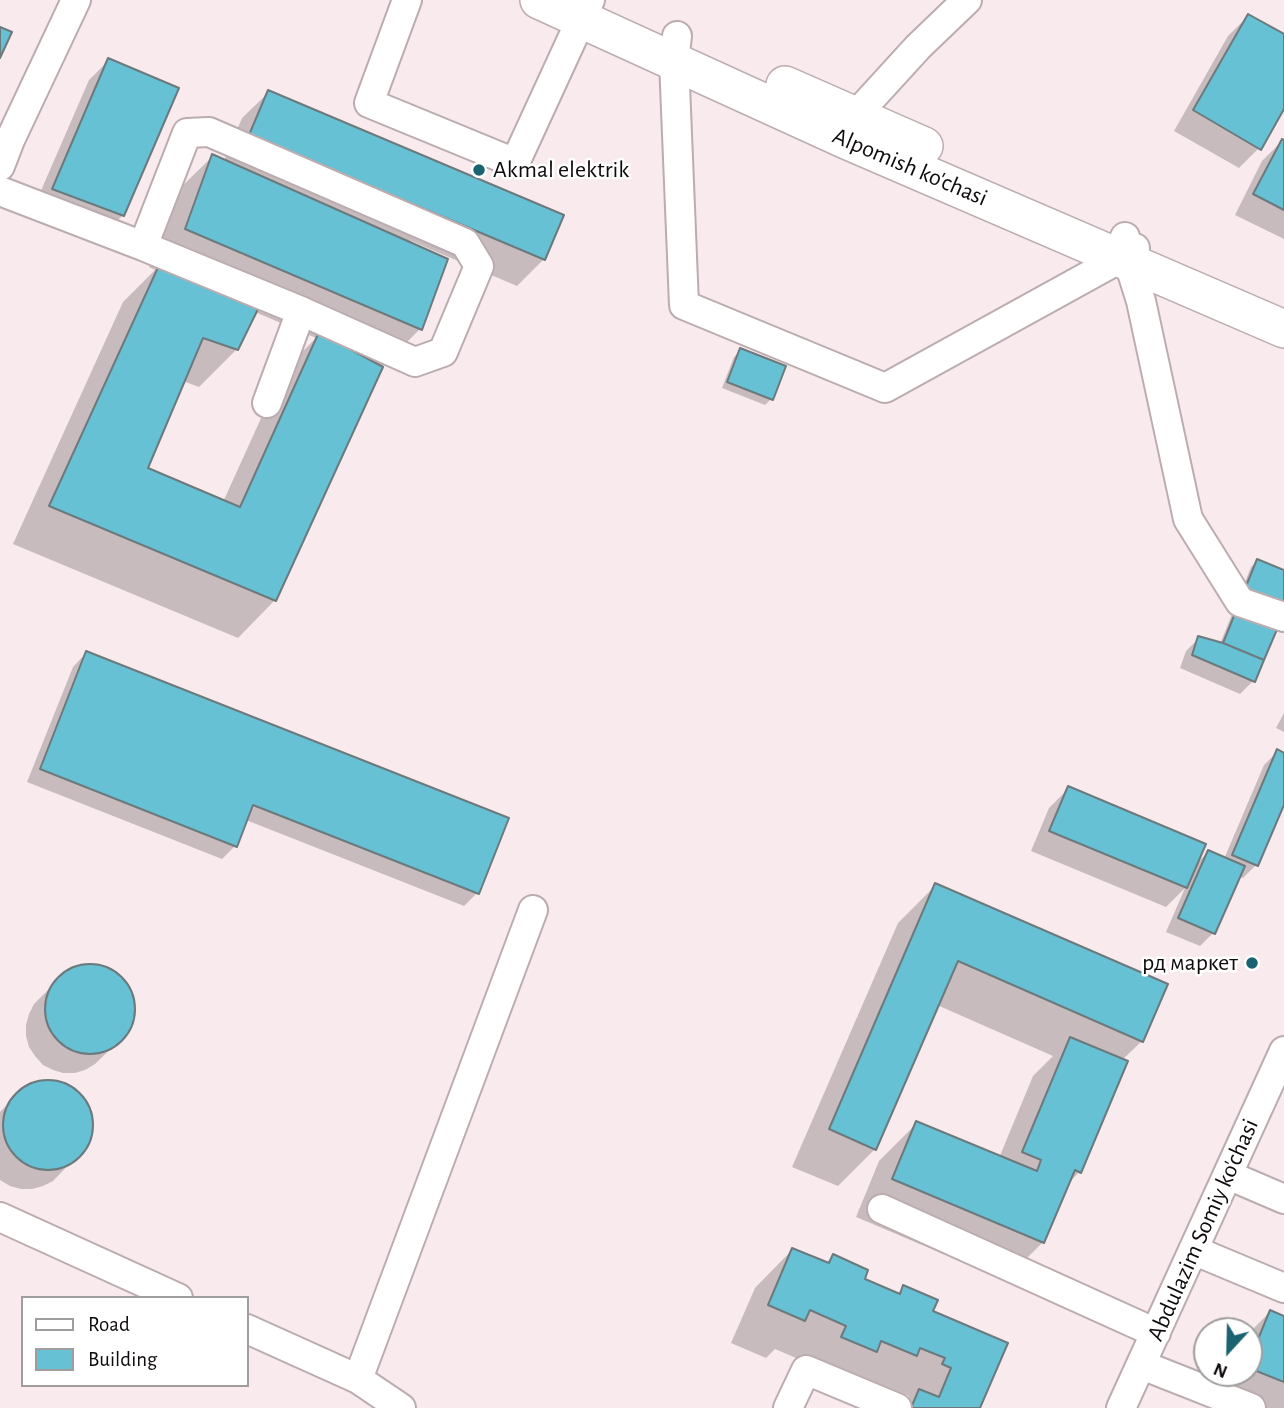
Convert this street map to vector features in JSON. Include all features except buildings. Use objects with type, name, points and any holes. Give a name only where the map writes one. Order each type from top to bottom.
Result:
[{"type":"main road","name":"Alpomish ko'chasi","points":[[538,0],[589,6],[675,49],[1127,249],[1284,329]]},
{"type":"main road","points":[[1127,249],[1284,304]]},
{"type":"street","points":[[3,147],[76,0]]},
{"type":"street","points":[[407,0],[369,103],[515,163],[589,6]]},
{"type":"street","points":[[851,128],[918,47],[967,0]]},
{"type":"street","points":[[675,49],[684,305],[885,388],[1110,264],[1127,249],[1141,301],[1188,519],[1240,601],[1284,617]]},
{"type":"street","points":[[0,191],[143,246],[415,362],[443,352],[479,266],[465,243],[209,132],[187,133],[143,246]]},
{"type":"street","points":[[267,402],[300,311]]},
{"type":"street","points":[[358,1379],[533,910]]},
{"type":"street","name":"Abdulazim Somiy ko'chasi","points":[[1121,1408],[1284,1051]]},
{"type":"street","points":[[1228,1175],[1284,1199]]},
{"type":"street","points":[[882,1209],[1156,1333]]},
{"type":"street","points":[[0,1217],[174,1296]]},
{"type":"street","points":[[1193,1250],[1284,1288]]},
{"type":"street","points":[[248,1329],[358,1379],[401,1408]]},
{"type":"street","points":[[1142,1365],[1251,1408]]},
{"type":"street","points":[[788,1408],[806,1370],[897,1408]]},
{"type":"place","name":"Akmal elektrik","points":[[479,170]]},
{"type":"place","name":"рд маркет","points":[[1252,963]]}]
